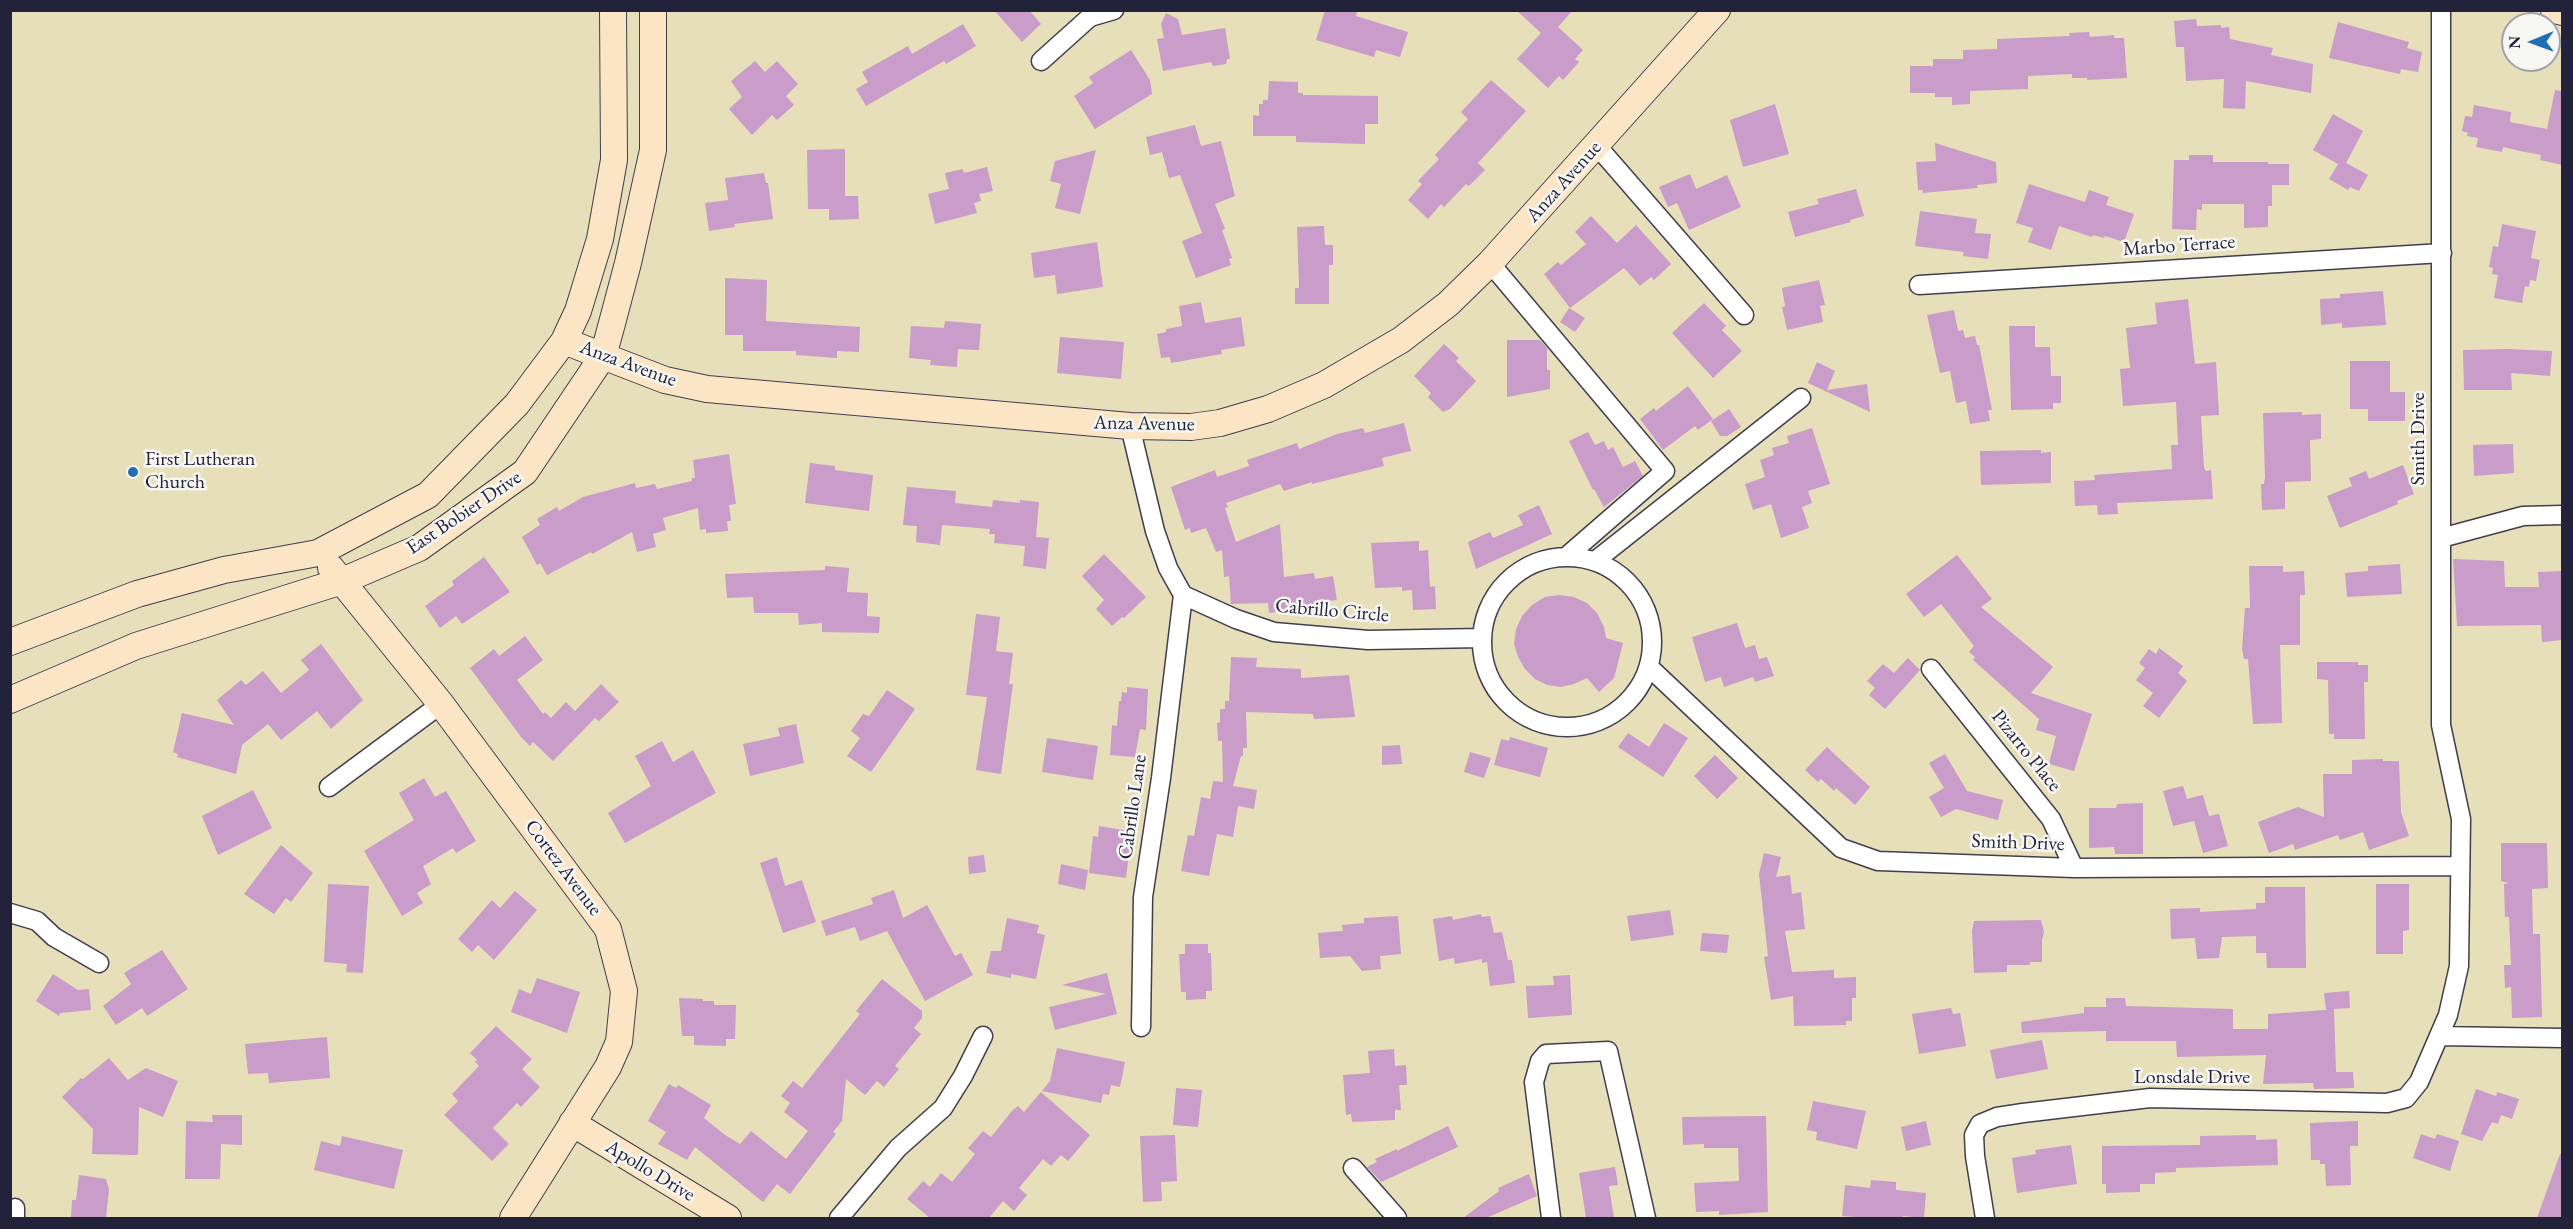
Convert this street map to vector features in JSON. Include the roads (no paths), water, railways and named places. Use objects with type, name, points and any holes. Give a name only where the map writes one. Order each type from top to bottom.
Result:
[{"type":"street","name":"East Bobier Drive","points":[[11,636],[137,594],[224,570],[318,553],[428,495],[517,404],[564,341],[578,311],[600,239],[614,160],[613,10]]},
{"type":"street","name":"East Bobier Drive","points":[[10,700],[136,646],[342,581],[419,548],[525,472],[603,356],[628,263],[653,150],[652,10]]},
{"type":"street","points":[[1041,61],[1089,17],[1114,10]]},
{"type":"street","name":"Anza Avenue","points":[[564,341],[664,380],[707,389],[1130,426],[1191,427],[1220,423],[1268,410],[1313,390],[1401,340],[1448,304],[1490,263],[1717,10]]},
{"type":"street","name":"Smith Drive","points":[[2406,1098],[2419,1082],[2448,1015],[2459,966],[2461,819],[2440,725],[2441,10]]},
{"type":"street","points":[[2554,10],[2562,12]]},
{"type":"street","points":[[1597,146],[1744,315]]},
{"type":"street","name":"Marbo Terrace","points":[[1919,285],[2442,253]]},
{"type":"street","points":[[1490,263],[1665,471],[1567,556]]},
{"type":"street","points":[[1595,561],[1801,398]]},
{"type":"street","points":[[1130,426],[1155,531],[1168,568],[1183,595]]},
{"type":"street","points":[[2441,538],[2523,516],[2562,515]]},
{"type":"street","name":"Cortez Avenue","points":[[318,553],[441,704],[608,929],[624,991],[619,1042],[608,1068],[513,1218]]},
{"type":"street","points":[[1567,556],[1595,561],[1618,573],[1636,592],[1648,615],[1652,641],[1649,667],[1637,691],[1618,711],[1593,724],[1566,728],[1539,723],[1515,710],[1496,690],[1484,665],[1481,638],[1486,612],[1499,589],[1518,571],[1541,560],[1567,556]]},
{"type":"street","name":"Cabrillo Circle","points":[[1183,595],[1236,619],[1274,632],[1368,640],[1481,638]]},
{"type":"street","name":"Cabrillo Lane","points":[[1141,1027],[1143,897],[1161,778],[1183,595]]},
{"type":"street","name":"Smith Drive","points":[[1649,667],[1841,848],[1878,861],[2074,868],[2460,866]]},
{"type":"street","name":"Pizarro Place","points":[[1931,669],[2052,819],[2074,868]]},
{"type":"street","points":[[329,787],[441,704]]},
{"type":"street","points":[[10,913],[37,921],[54,936],[99,963]]},
{"type":"street","points":[[838,1218],[898,1148],[943,1108],[983,1036]]},
{"type":"street","points":[[2439,1036],[2562,1038]]},
{"type":"street","points":[[1551,1218],[1534,1082],[1540,1062],[1546,1054],[1608,1051],[1646,1218]]},
{"type":"street","name":"Lonsdale Drive","points":[[1985,1218],[1974,1135],[1980,1124],[1997,1117],[2150,1098],[2387,1103],[2406,1098]]},
{"type":"street","name":"Apollo Drive","points":[[572,1123],[728,1218]]},
{"type":"street","points":[[1353,1168],[1397,1218]]},
{"type":"place","name":"First Lutheran Church","points":[[133,472]]}]
